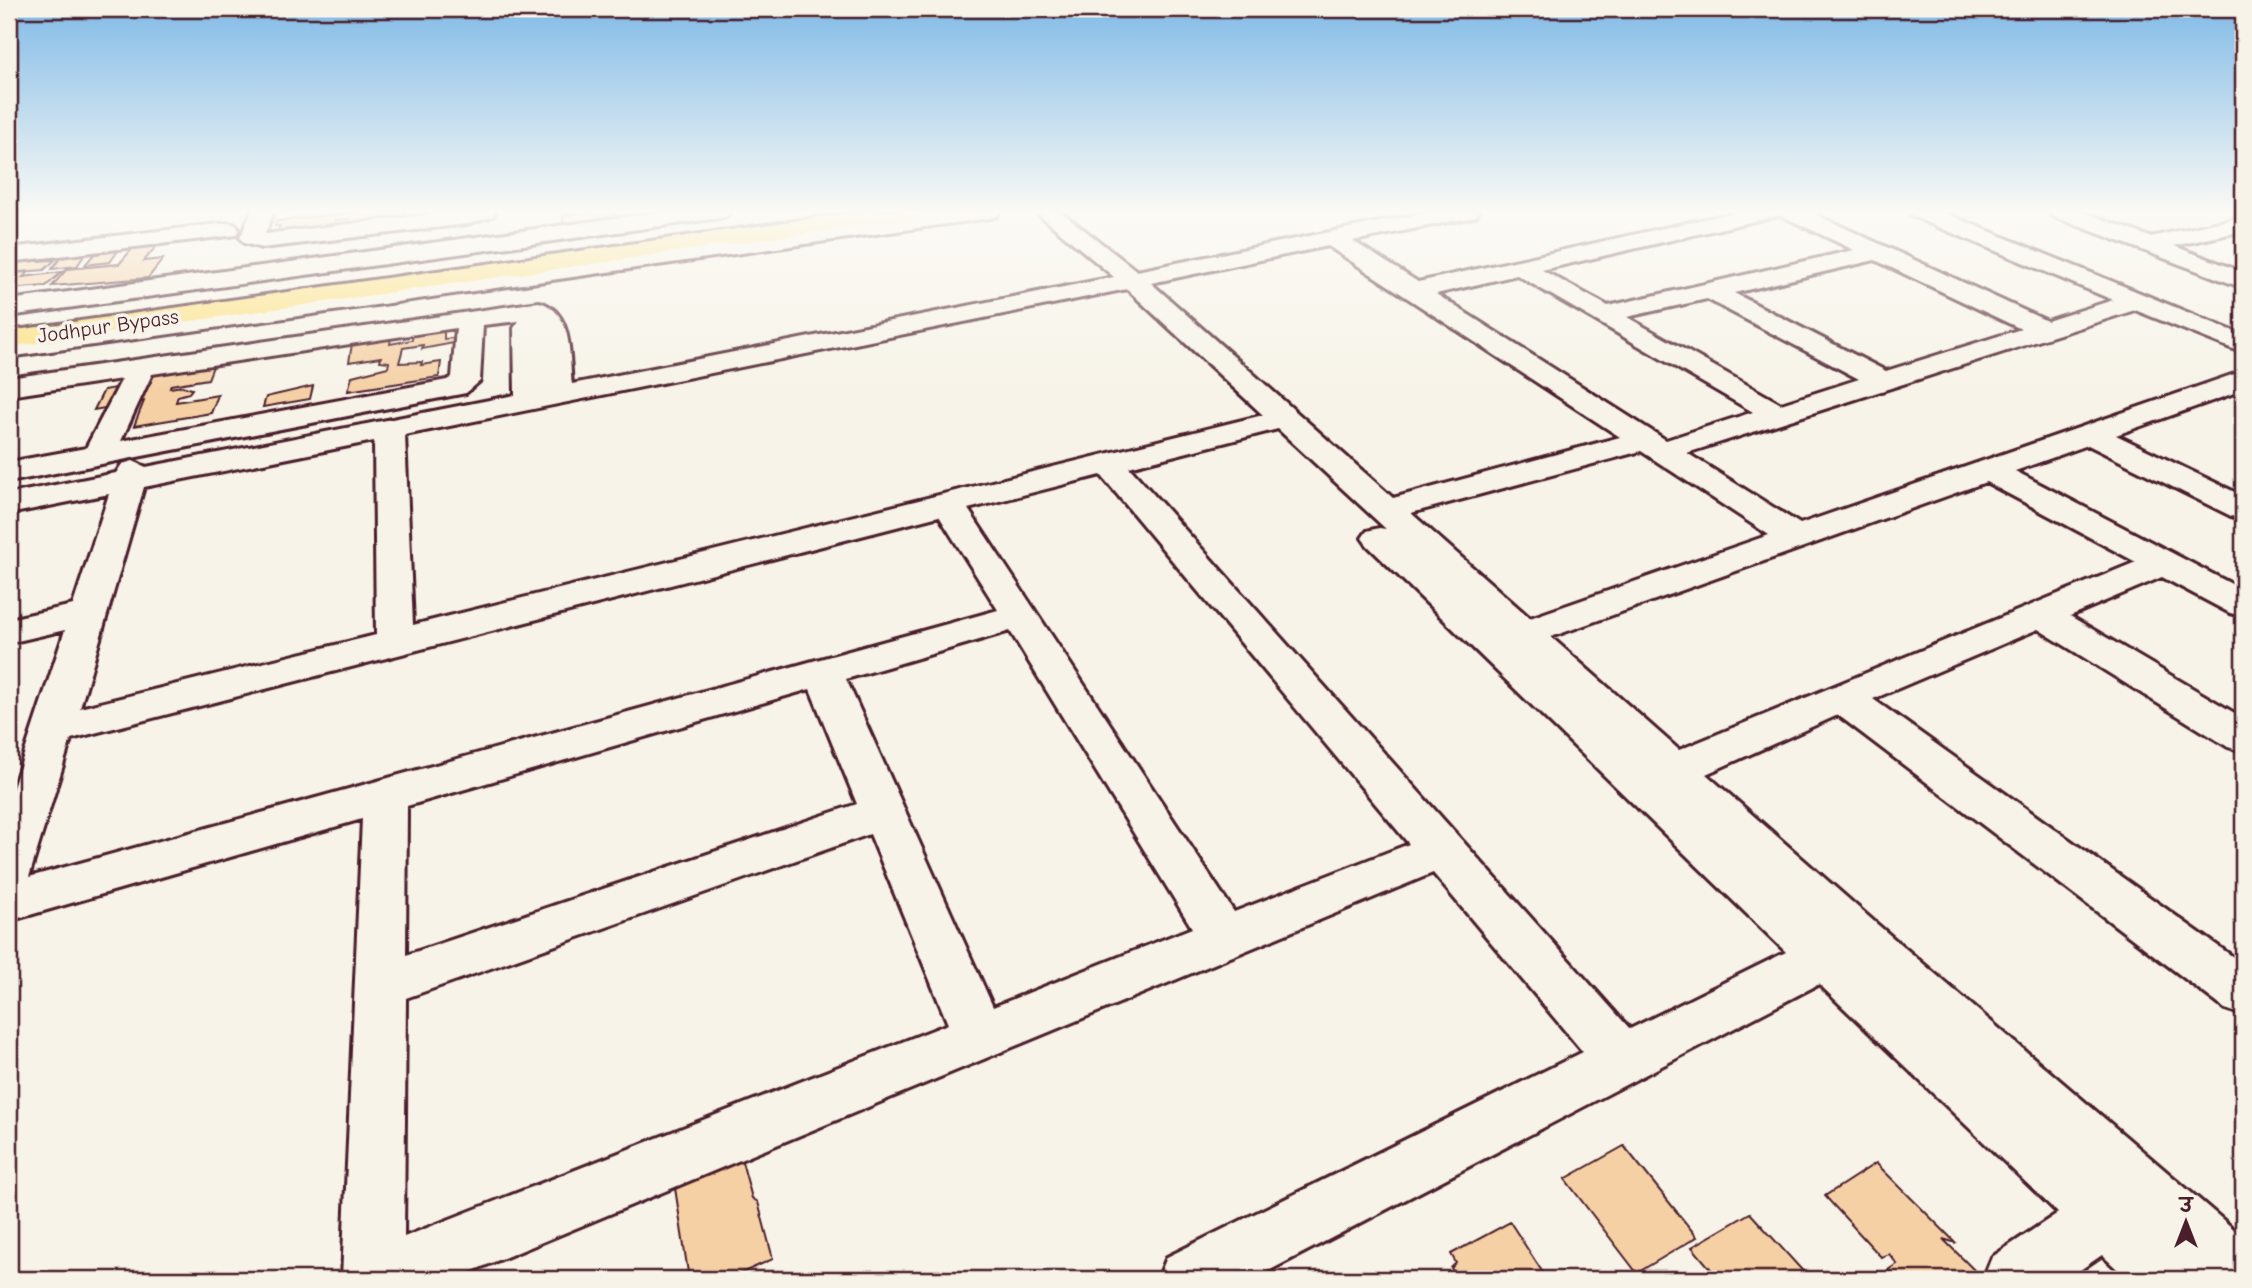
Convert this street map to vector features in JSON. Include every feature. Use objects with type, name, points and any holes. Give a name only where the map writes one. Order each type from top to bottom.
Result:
[{"type":"highway","points":[[9,316],[354,271]]},
{"type":"highway","name":"Jodhpur Bypass","points":[[9,340],[431,271]]},
{"type":"street","points":[[206,275],[208,271]]},
{"type":"street","points":[[9,300],[233,271]]},
{"type":"street","points":[[9,308],[252,271]]},
{"type":"street","points":[[9,349],[570,271]]},
{"type":"street","points":[[1104,271],[1117,280],[1159,271]]},
{"type":"street","points":[[1108,271],[1270,422],[1824,957],[2173,1279]]},
{"type":"street","points":[[9,504],[121,468],[544,392],[1163,271]]},
{"type":"street","points":[[1383,271],[1796,537]]},
{"type":"street","points":[[1414,291],[1502,271]]},
{"type":"street","points":[[1527,271],[1777,414]]},
{"type":"street","points":[[1604,315],[1795,271]]},
{"type":"street","points":[[1919,271],[2045,330]]},
{"type":"street","points":[[2064,271],[2243,345]]},
{"type":"street","points":[[2219,271],[2243,281]]},
{"type":"street","points":[[536,276],[539,311],[527,328],[544,392]]},
{"type":"street","points":[[1712,290],[1884,381]]},
{"type":"street","points":[[1385,510],[1777,414],[2136,301]]},
{"type":"street","points":[[9,387],[470,318],[539,311]]},
{"type":"street","points":[[9,496],[456,387],[466,381],[470,318]]},
{"type":"street","points":[[9,871],[89,612],[142,366]]},
{"type":"street","points":[[1524,633],[2243,380]]},
{"type":"street","points":[[9,472],[121,468],[389,427],[544,392]]},
{"type":"street","points":[[53,729],[1270,422]]},
{"type":"street","points":[[1270,422],[1385,510],[1860,940],[2243,1278]]},
{"type":"street","points":[[389,427],[395,643]]},
{"type":"street","points":[[2089,434],[2243,509]]},
{"type":"street","points":[[1108,463],[1623,1060]]},
{"type":"street","points":[[1988,470],[2243,605]]},
{"type":"street","points":[[948,504],[1224,937]]},
{"type":"street","points":[[1674,771],[1842,697],[2164,563]]},
{"type":"street","points":[[9,631],[89,612]]},
{"type":"street","points":[[2041,615],[2243,737]]},
{"type":"street","points":[[9,902],[1020,616]]},
{"type":"street","points":[[824,672],[979,1036]]},
{"type":"street","points":[[1842,697],[2241,988]]},
{"type":"street","points":[[385,796],[376,1279],[1441,850]]},
{"type":"street","points":[[381,985],[883,812]]},
{"type":"street","points":[[1189,1279],[1824,957]]},
{"type":"street","points":[[2014,1279],[2105,1217]]},
{"type":"building","points":[[65,271],[153,271],[148,278],[52,286]]},
{"type":"building","points":[[29,272],[23,277],[62,272],[46,286],[9,289],[9,273]]},
{"type":"building","points":[[444,330],[444,339],[454,338],[454,343],[422,349],[423,345],[403,348],[399,363],[422,362],[421,365],[441,362],[439,377],[348,391],[352,376],[388,367],[389,362],[380,361],[381,357],[349,362],[352,344],[391,338],[390,344],[412,340],[412,335]]},
{"type":"building","points":[[214,364],[208,379],[171,385],[170,388],[182,386],[192,389],[189,393],[178,396],[176,402],[218,395],[211,413],[134,426],[144,401],[94,410],[104,390],[151,382],[155,372]]},
{"type":"building","points":[[313,386],[310,399],[263,407],[266,397]]},
{"type":"building","points":[[1624,1146],[1697,1237],[1637,1273],[1565,1179]]},
{"type":"building","points":[[741,1158],[752,1198],[758,1202],[773,1259],[728,1279],[689,1279],[675,1188]]},
{"type":"building","points":[[1876,1163],[1956,1243],[1943,1239],[1974,1270],[1963,1279],[1896,1279],[1888,1270],[1897,1264],[1889,1254],[1881,1257],[1825,1196]]},
{"type":"building","points":[[1750,1213],[1810,1279],[1719,1279],[1692,1247]]},
{"type":"building","points":[[1510,1222],[1547,1279],[1458,1279],[1451,1268],[1456,1263],[1451,1254]]}]
